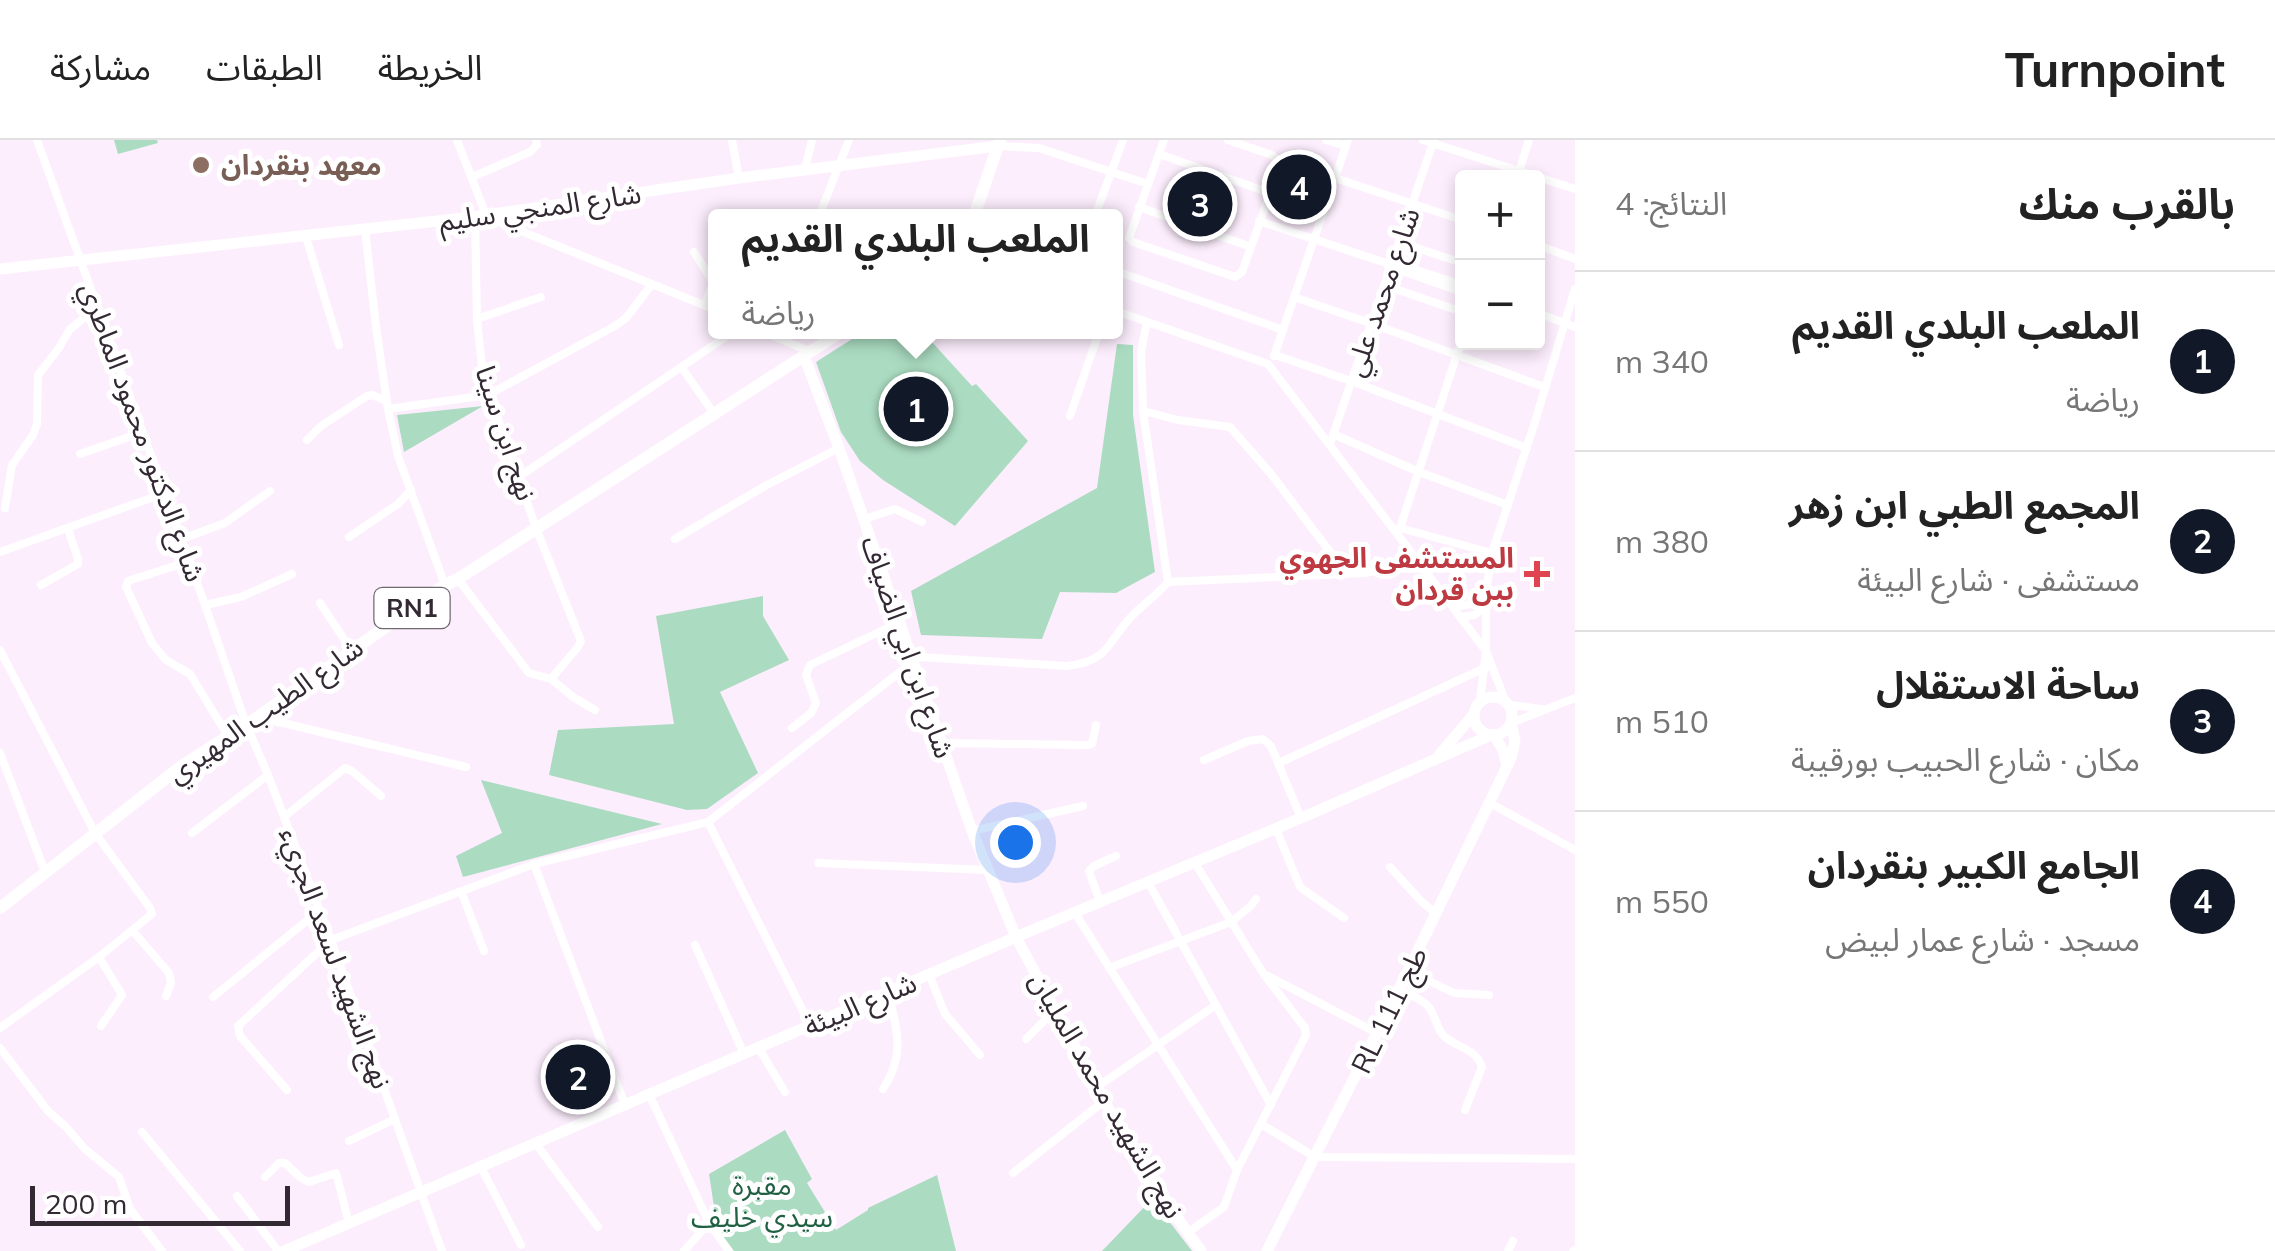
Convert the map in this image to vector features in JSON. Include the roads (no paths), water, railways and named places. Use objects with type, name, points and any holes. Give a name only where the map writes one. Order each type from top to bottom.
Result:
[{"type":"main road","points":[[976,209],[999,143]]},
{"type":"main road","name":"شارع الطيب المهيري","points":[[0,908],[183,764],[445,585],[831,339]]},
{"type":"street","name":"شارع الدكتور محمود الماطري","points":[[36,140],[252,720]]},
{"type":"street","name":"نهج ابن سينا","points":[[457,140],[482,216],[477,318],[483,376],[580,641],[551,679]]},
{"type":"street","points":[[472,178],[530,152],[537,145],[536,140]]},
{"type":"street","points":[[732,140],[739,178]]},
{"type":"street","points":[[805,170],[812,140]]},
{"type":"street","points":[[823,209],[849,140]]},
{"type":"street","points":[[1029,140],[1039,148]]},
{"type":"street","points":[[1098,209],[1123,140]]},
{"type":"street","points":[[1164,140],[1129,236],[1133,242],[1235,277],[1242,272],[1280,166],[1276,158],[1228,140]]},
{"type":"street","points":[[1268,364],[1347,143],[1326,140]]},
{"type":"street","points":[[1422,140],[1508,170]]},
{"type":"street","points":[[1519,170],[1529,140]]},
{"type":"street","name":"شارع محمد علي","points":[[1332,439],[1434,142]]},
{"type":"street","name":"شارع المنجي سليم","points":[[0,269],[482,216],[999,143]]},
{"type":"street","points":[[999,143],[1039,148],[1148,184]]},
{"type":"street","points":[[1158,154],[1270,192]]},
{"type":"street","points":[[1335,178],[1455,218]]},
{"type":"street","points":[[1545,181],[1575,189]]},
{"type":"street","points":[[1139,207],[1250,246]]},
{"type":"street","points":[[482,216],[708,307]]},
{"type":"street","points":[[1260,221],[1455,286]]},
{"type":"street","points":[[365,230],[387,405],[398,456],[445,585]]},
{"type":"street","points":[[306,236],[339,345]]},
{"type":"street","points":[[1399,242],[1455,261]]},
{"type":"street","points":[[1545,248],[1575,259]]},
{"type":"street","points":[[694,252],[708,274]]},
{"type":"street","points":[[1123,273],[1283,330]]},
{"type":"street","points":[[306,440],[321,426],[372,395],[387,405],[488,396],[615,326],[652,284]]},
{"type":"street","points":[[1384,285],[1455,310]]},
{"type":"street","points":[[1437,757],[1474,714],[1480,701],[1487,666],[1486,592],[1492,552],[1575,289]]},
{"type":"street","points":[[704,305],[708,295]]},
{"type":"street","points":[[477,318],[540,297]]},
{"type":"street","points":[[1294,298],[1544,387]]},
{"type":"street","points":[[5,508],[12,464],[37,424],[38,375],[70,328],[98,307]]},
{"type":"street","points":[[1123,313],[1268,364],[1332,439],[1486,651]]},
{"type":"street","points":[[1545,316],[1575,327]]},
{"type":"street","points":[[1147,322],[1141,352],[1143,411],[1168,582]]},
{"type":"street","points":[[520,476],[723,339]]},
{"type":"street","points":[[778,339],[807,354]]},
{"type":"street","points":[[1070,416],[1097,339]]},
{"type":"street","points":[[1399,531],[1459,350]]},
{"type":"street","name":"شارع ابن ابي الضياف","points":[[807,354],[972,830],[1016,937]]},
{"type":"street","points":[[1274,355],[1527,448]]},
{"type":"street","points":[[682,368],[715,415]]},
{"type":"street","points":[[1143,411],[1230,427],[1346,573]]},
{"type":"street","points":[[80,454],[142,432]]},
{"type":"street","points":[[1332,439],[1508,505]]},
{"type":"street","points":[[675,539],[839,448]]},
{"type":"street","points":[[182,539],[225,523],[270,490]]},
{"type":"street","points":[[349,537],[398,504],[410,490]]},
{"type":"street","points":[[0,552],[165,493]]},
{"type":"street","points":[[864,518],[895,510],[922,522]]},
{"type":"street","points":[[42,586],[78,564],[68,529]]},
{"type":"street","points":[[1399,531],[1492,552]]},
{"type":"street","points":[[190,561],[128,581],[126,588],[152,643],[166,660],[190,674],[228,736]]},
{"type":"street","points":[[286,1090],[240,1036],[238,1026],[331,940],[534,864],[708,822],[919,657],[1081,664],[1106,652],[1132,616],[1168,582],[1365,572],[1418,561]]},
{"type":"street","points":[[206,605],[241,597],[292,574]]},
{"type":"street","points":[[458,579],[528,672],[551,679],[594,710]]},
{"type":"street","points":[[1453,607],[1472,604],[1486,592]]},
{"type":"street","points":[[320,603],[352,651]]},
{"type":"street","points":[[1461,617],[1486,607]]},
{"type":"street","points":[[792,728],[815,708],[816,698],[806,675],[810,665],[900,622]]},
{"type":"street","points":[[0,650],[95,832],[152,911],[133,931],[0,1028]]},
{"type":"street","points":[[1474,714],[1480,730],[1492,735],[1501,734],[1513,717],[1487,666]]},
{"type":"street","points":[[1279,763],[1487,666]]},
{"type":"street","points":[[1480,701],[1493,696],[1545,710]]},
{"type":"street","points":[[1511,723],[1575,698]]},
{"type":"street","points":[[252,720],[466,767]]},
{"type":"street","name":"نهج الشهيد لسعد الجريء","points":[[252,720],[268,775],[442,1251]]},
{"type":"street","name":"RL طج 111","points":[[1266,1251],[1490,803],[1515,741],[1511,723]]},
{"type":"street","points":[[942,742],[1087,745],[1094,740],[1096,724]]},
{"type":"street","points":[[1492,735],[1507,766]]},
{"type":"street","name":"شارع البيئة","points":[[281,1251],[1492,735]]},
{"type":"street","points":[[1204,760],[1256,738],[1268,742],[1301,818]]},
{"type":"street","points":[[0,753],[45,872]]},
{"type":"street","points":[[284,817],[345,768],[381,796]]},
{"type":"street","points":[[192,833],[268,775]]},
{"type":"street","points":[[1490,803],[1575,850]]},
{"type":"street","points":[[972,830],[1083,806]]},
{"type":"street","points":[[708,822],[810,1025]]},
{"type":"street","points":[[1276,829],[1300,888],[1344,918]]},
{"type":"street","points":[[1100,902],[1088,872],[1116,856]]},
{"type":"street","points":[[818,863],[987,870]]},
{"type":"street","points":[[1187,1232],[1224,1207],[1238,1170],[1306,1035],[1306,1028],[1263,974],[1194,863]]},
{"type":"street","points":[[534,864],[625,1105]]},
{"type":"street","points":[[1390,867],[1436,914]]},
{"type":"street","points":[[1148,882],[1271,1105]]},
{"type":"street","points":[[462,891],[484,951]]},
{"type":"street","points":[[1109,968],[1231,922],[1256,899]]},
{"type":"street","points":[[213,997],[320,910]]},
{"type":"street","points":[[1074,913],[1238,1170]]},
{"type":"street","points":[[133,931],[169,973],[172,983],[166,996]]},
{"type":"street","name":"نهج الشهيد محمد المليان","points":[[1016,937],[1151,1182],[1201,1251]]},
{"type":"street","points":[[694,945],[744,1054]]},
{"type":"street","points":[[99,957],[122,995],[101,1026]]},
{"type":"street","points":[[1408,971],[1454,994],[1489,995]]},
{"type":"street","points":[[929,974],[945,1014],[980,1054]]},
{"type":"street","points":[[1263,974],[1377,1033]]},
{"type":"street","points":[[1399,989],[1428,1005],[1440,1032],[1481,1060],[1482,1067],[1464,1110]]},
{"type":"street","points":[[883,1089],[893,1074],[898,1048],[888,992]]},
{"type":"street","points":[[1096,1087],[1216,1005]]},
{"type":"street","points":[[1026,1039],[1055,1010]]},
{"type":"street","points":[[0,1048],[48,1111],[119,1178],[130,1209],[162,1251]]},
{"type":"street","points":[[758,1048],[785,1092]]},
{"type":"street","points":[[650,1094],[709,1223],[729,1251]]},
{"type":"street","points":[[1013,1173],[1104,1101]]},
{"type":"street","points":[[348,1141],[394,1119]]},
{"type":"street","points":[[1261,1124],[1315,1157],[1575,1158]]},
{"type":"street","points":[[142,1132],[240,1251]]},
{"type":"street","points":[[536,1144],[598,1226]]},
{"type":"street","points":[[264,1178],[280,1163],[309,1182],[336,1173],[350,1223]]},
{"type":"street","points":[[481,1168],[521,1244]]},
{"type":"street","points":[[238,1196],[281,1251]]},
{"type":"street","points":[[684,1251],[709,1223]]},
{"type":"street","points":[[1508,1251],[1513,1242]]},
{"type":"place","name":"معهد بنقردان","points":[[201,165]]},
{"type":"place","name":"الجامع الكبير بنقردان","points":[[1299,187]]},
{"type":"place","name":"ساحة الاستقلال","points":[[1200,204]]},
{"type":"place","name":"الملعب البلدي القديم","points":[[916,409]]},
{"type":"place","name":"المستشفى الجهوي ببن قردان","points":[[1537,574]]},
{"type":"place","name":"المجمع الطبي ابن زهر","points":[[578,1077]]},
{"type":"park label","name":"مقبرة سيدي خليف","points":[[762,1201]]}]
